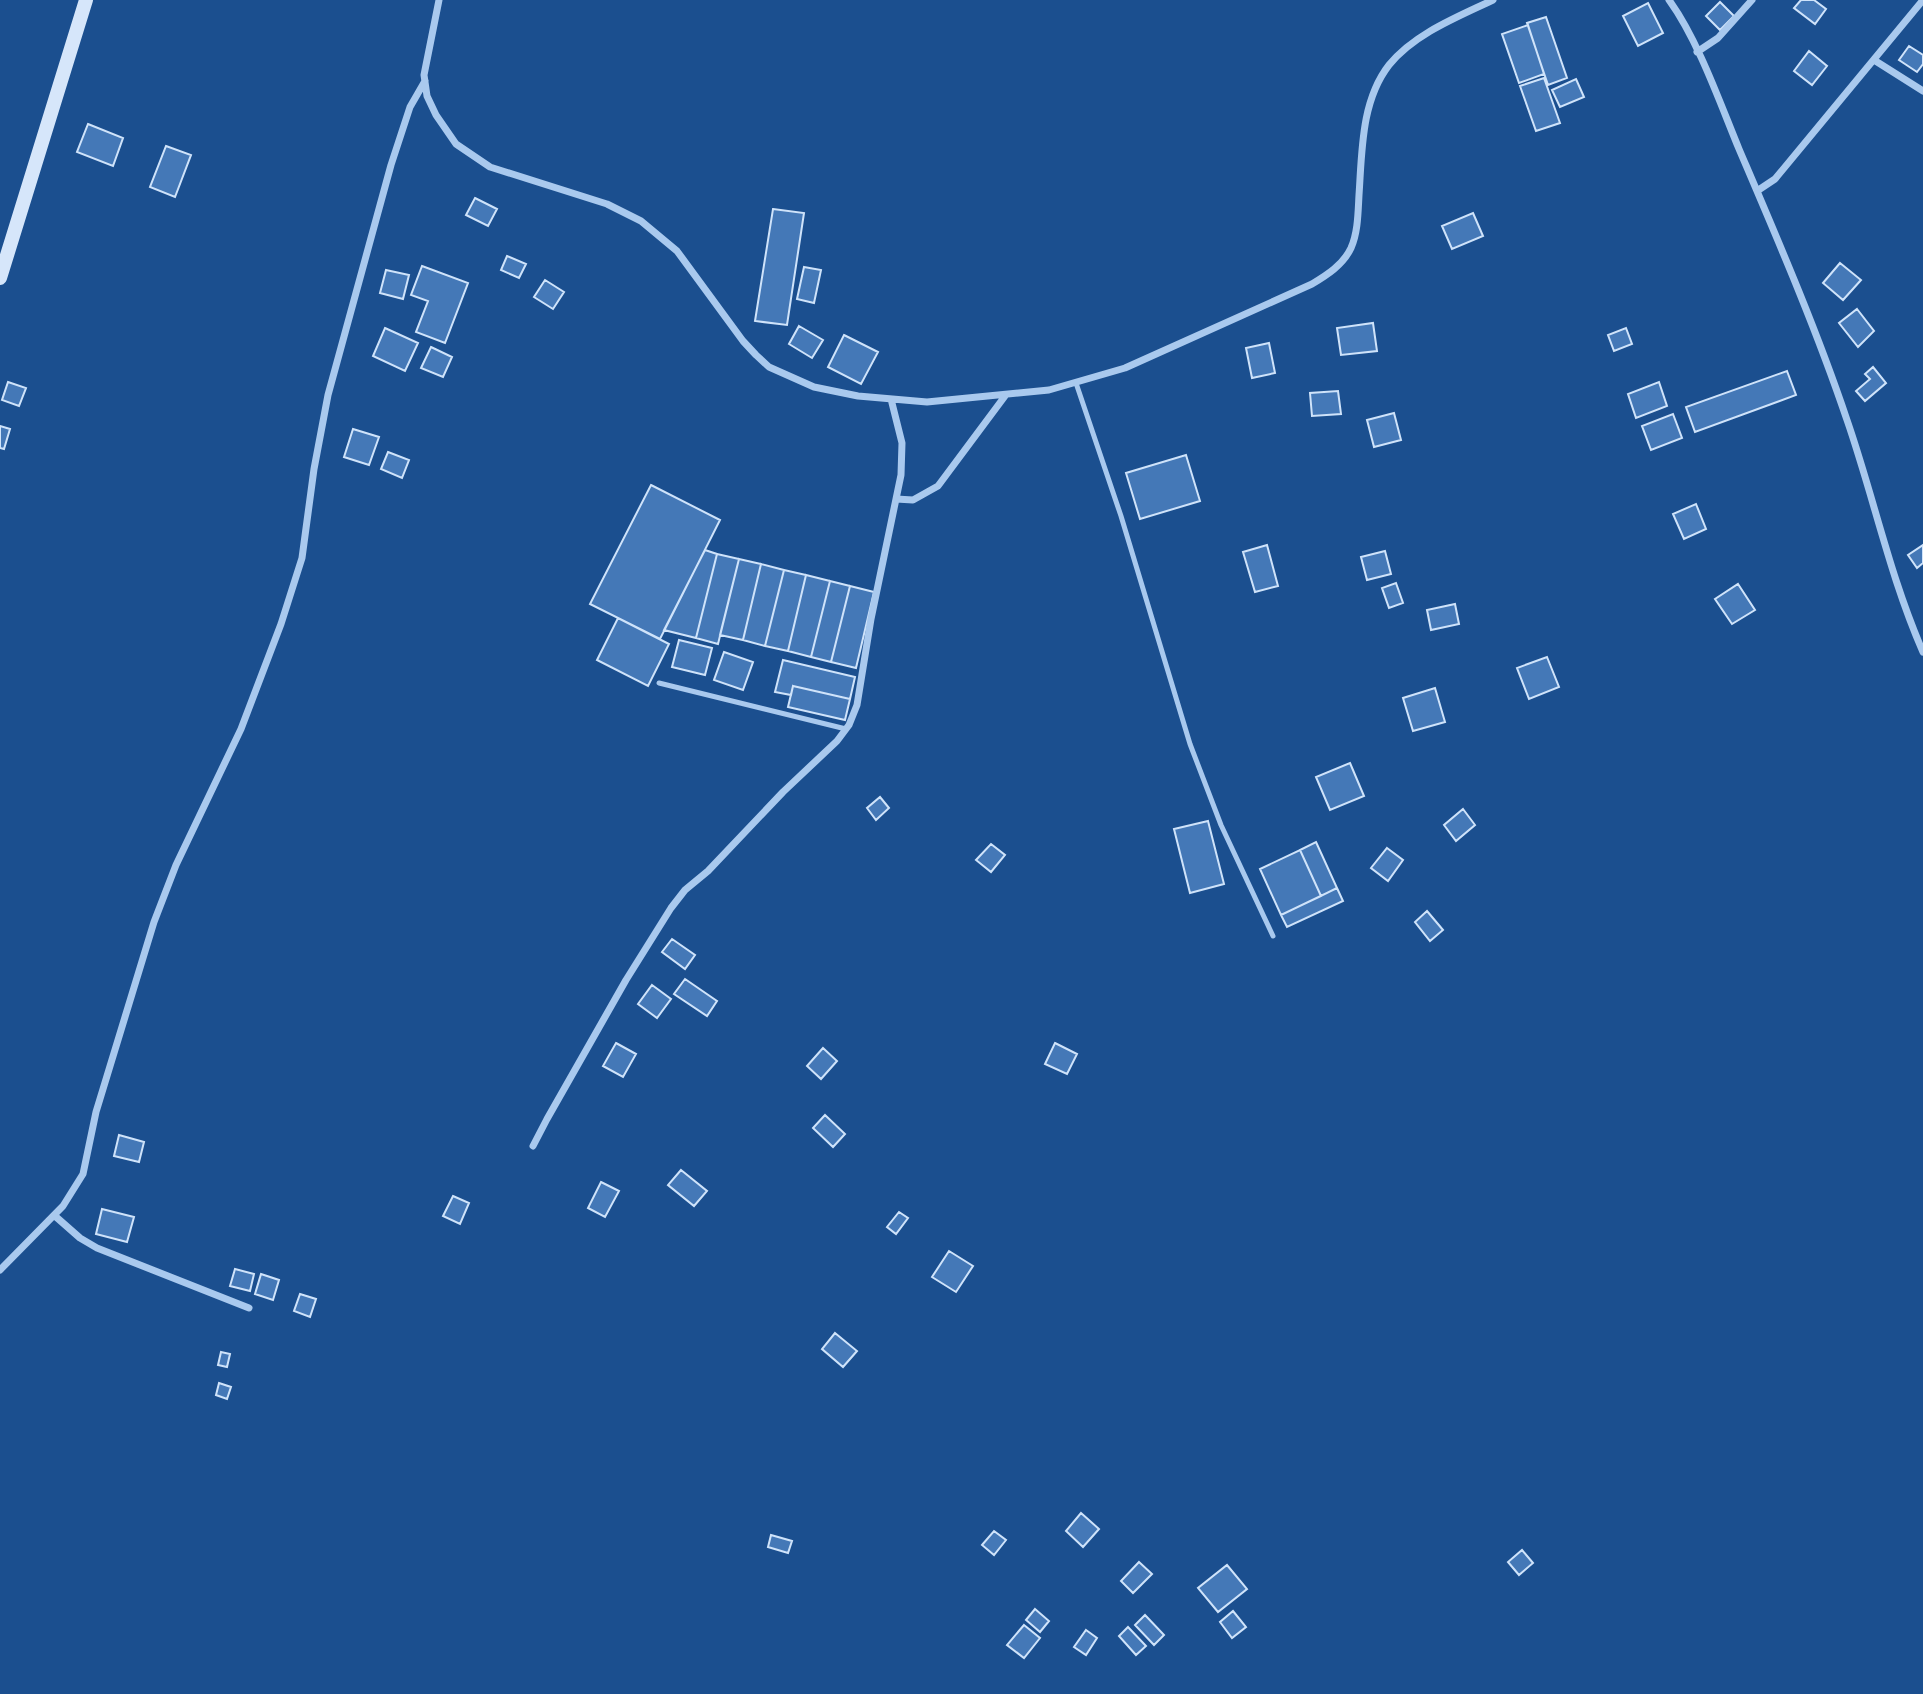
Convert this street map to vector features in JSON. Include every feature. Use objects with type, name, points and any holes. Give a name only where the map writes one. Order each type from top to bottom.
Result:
[{"type":"street","points":[[0,278],[86,0]]},
{"type":"street","points":[[439,0],[426,61],[427,96],[436,115],[456,144],[469,155],[490,167],[607,204],[641,221],[664,237],[694,272],[743,341],[769,367],[814,387],[927,402],[1049,390],[1125,368],[1328,275],[1344,260],[1357,229],[1364,134],[1375,88],[1387,67],[1405,48],[1493,0]]},
{"type":"street","points":[[1669,0],[1679,14],[1697,52],[1827,362],[1849,424],[1894,578],[1923,652]]},
{"type":"street","points":[[1697,52],[1717,38],[1752,0]]},
{"type":"street","points":[[1757,191],[1775,179],[1923,0]]},
{"type":"street","points":[[1874,60],[1923,92]]},
{"type":"street","points":[[0,1270],[55,1216],[73,1193],[83,1174],[96,1112],[165,893],[241,729],[293,591],[302,558],[314,469],[328,395],[391,165],[410,107],[425,81]]},
{"type":"street","points":[[896,499],[913,500],[938,486],[1004,396]]},
{"type":"street","points":[[533,1146],[626,980],[671,908],[685,890],[708,871],[783,792],[829,750],[846,729],[857,705],[871,618],[901,475],[902,443],[891,399]]},
{"type":"street","points":[[55,1216],[80,1238],[97,1248],[249,1308]]},
{"type":"lane","points":[[1076,383],[1121,516],[1191,744],[1221,825],[1273,936]]},
{"type":"lane","points":[[659,683],[846,729]]},
{"type":"building","points":[[1801,0],[1814,0],[1826,9],[1815,24],[1794,8]]},
{"type":"building","points":[[1720,2],[1734,16],[1720,30],[1706,16]]},
{"type":"building","points":[[1648,3],[1663,33],[1638,46],[1623,16]]},
{"type":"building","points":[[1546,17],[1567,78],[1548,85],[1527,23]]},
{"type":"building","points":[[1528,25],[1544,74],[1519,83],[1502,34]]},
{"type":"building","points":[[1909,46],[1923,55],[1923,64],[1917,72],[1899,60]]},
{"type":"building","points":[[1809,51],[1827,66],[1812,85],[1794,71]]},
{"type":"building","points":[[1544,78],[1560,123],[1536,131],[1520,86]]},
{"type":"building","points":[[1576,79],[1584,97],[1560,107],[1552,90]]},
{"type":"building","points":[[88,124],[123,138],[113,166],[77,152]]},
{"type":"building","points":[[166,146],[191,155],[175,197],[150,187]]},
{"type":"building","points":[[475,198],[497,209],[488,226],[466,215]]},
{"type":"building","points":[[773,209],[804,213],[787,325],[755,321]]},
{"type":"building","points":[[1473,213],[1483,236],[1452,249],[1442,226]]},
{"type":"building","points":[[507,256],[526,264],[519,278],[501,270]]},
{"type":"building","points":[[1840,263],[1861,280],[1843,300],[1823,283]]},
{"type":"building","points":[[422,266],[468,283],[445,343],[416,332],[428,301],[411,295]]},
{"type":"building","points":[[804,267],[821,270],[814,303],[797,299]]},
{"type":"building","points":[[386,270],[409,275],[403,299],[380,293]]},
{"type":"building","points":[[545,280],[564,292],[553,309],[534,297]]},
{"type":"building","points":[[1857,309],[1874,331],[1858,347],[1839,323]]},
{"type":"building","points":[[1373,323],[1377,351],[1341,355],[1337,328]]},
{"type":"building","points":[[799,326],[823,340],[812,358],[789,344]]},
{"type":"building","points":[[385,328],[418,343],[405,371],[373,356]]},
{"type":"building","points":[[1626,328],[1632,344],[1614,351],[1608,335]]},
{"type":"building","points":[[844,335],[878,352],[861,384],[828,367]]},
{"type":"building","points":[[1269,343],[1275,373],[1252,378],[1246,348]]},
{"type":"building","points":[[431,347],[452,357],[443,377],[421,368]]},
{"type":"building","points":[[1873,367],[1886,383],[1865,401],[1856,391],[1870,379],[1865,374]]},
{"type":"building","points":[[1787,371],[1796,395],[1695,432],[1686,407]]},
{"type":"building","points":[[8,382],[26,388],[19,406],[2,400]]},
{"type":"building","points":[[1659,382],[1667,406],[1636,418],[1628,394]]},
{"type":"building","points":[[1338,391],[1341,414],[1312,416],[1310,393]]},
{"type":"building","points":[[1394,413],[1401,440],[1374,447],[1367,420]]},
{"type":"building","points":[[1673,414],[1682,438],[1651,450],[1642,426]]},
{"type":"building","points":[[0,426],[10,429],[4,449],[0,448]]},
{"type":"building","points":[[353,429],[379,437],[369,465],[344,457]]},
{"type":"building","points":[[388,452],[409,460],[402,478],[381,469]]},
{"type":"building","points":[[1186,455],[1200,501],[1140,519],[1126,473]]},
{"type":"building","points":[[651,485],[720,520],[660,639],[590,604]]},
{"type":"building","points":[[1696,504],[1706,529],[1684,539],[1673,514]]},
{"type":"building","points":[[1267,545],[1278,586],[1255,592],[1243,552]]},
{"type":"building","points":[[1923,545],[1923,563],[1917,568],[1908,555]]},
{"type":"building","points":[[705,550],[717,554],[696,638],[664,630]]},
{"type":"building","points":[[1385,551],[1391,574],[1367,580],[1361,557]]},
{"type":"building","points":[[717,554],[739,559],[718,644],[696,638]]},
{"type":"building","points":[[739,559],[761,564],[743,640],[720,635]]},
{"type":"building","points":[[761,564],[784,570],[765,646],[743,640]]},
{"type":"building","points":[[784,570],[806,575],[788,651],[765,646]]},
{"type":"building","points":[[806,575],[830,581],[811,657],[788,651]]},
{"type":"building","points":[[830,581],[850,586],[831,662],[811,657]]},
{"type":"building","points":[[1396,583],[1403,603],[1389,608],[1382,588]]},
{"type":"building","points":[[1738,584],[1755,610],[1732,624],[1715,599]]},
{"type":"building","points":[[850,586],[874,592],[856,668],[831,662]]},
{"type":"building","points":[[1455,604],[1459,624],[1431,630],[1427,610]]},
{"type":"building","points":[[618,618],[669,644],[648,686],[597,660]]},
{"type":"building","points":[[679,640],[712,648],[705,675],[672,667]]},
{"type":"building","points":[[724,652],[753,662],[743,690],[714,680]]},
{"type":"building","points":[[1547,657],[1559,687],[1529,699],[1517,668]]},
{"type":"building","points":[[783,660],[855,677],[850,699],[793,686],[791,695],[775,692]]},
{"type":"building","points":[[793,686],[850,699],[845,720],[788,707]]},
{"type":"building","points":[[1435,688],[1445,722],[1413,731],[1403,698]]},
{"type":"building","points":[[1350,763],[1364,796],[1330,810],[1316,777]]},
{"type":"building","points":[[880,797],[889,808],[876,820],[867,808]]},
{"type":"building","points":[[1463,809],[1475,825],[1456,841],[1444,825]]},
{"type":"building","points":[[1208,821],[1224,884],[1190,893],[1174,829]]},
{"type":"building","points":[[1316,842],[1337,888],[1321,896],[1300,850]]},
{"type":"building","points":[[991,844],[1005,855],[991,872],[976,860]]},
{"type":"building","points":[[1387,848],[1403,860],[1388,881],[1371,868]]},
{"type":"building","points":[[1300,850],[1321,896],[1281,915],[1260,869]]},
{"type":"building","points":[[1337,888],[1343,901],[1287,927],[1281,915]]},
{"type":"building","points":[[1427,911],[1443,930],[1430,941],[1415,922]]},
{"type":"building","points":[[672,939],[695,955],[685,969],[662,952]]},
{"type":"building","points":[[685,979],[717,1001],[707,1016],[674,994]]},
{"type":"building","points":[[652,985],[671,999],[657,1018],[638,1004]]},
{"type":"building","points":[[616,1043],[636,1054],[623,1077],[603,1066]]},
{"type":"building","points":[[1055,1043],[1077,1054],[1067,1074],[1045,1064]]},
{"type":"building","points":[[823,1048],[837,1061],[821,1079],[807,1066]]},
{"type":"building","points":[[825,1115],[845,1134],[833,1147],[813,1128]]},
{"type":"building","points":[[119,1135],[144,1142],[139,1162],[114,1156]]},
{"type":"building","points":[[681,1170],[707,1191],[694,1206],[668,1185]]},
{"type":"building","points":[[601,1182],[619,1191],[605,1217],[588,1208]]},
{"type":"building","points":[[453,1196],[469,1203],[460,1224],[443,1216]]},
{"type":"building","points":[[102,1209],[134,1217],[127,1242],[96,1234]]},
{"type":"building","points":[[899,1212],[908,1218],[896,1234],[887,1227]]},
{"type":"building","points":[[949,1251],[973,1266],[956,1292],[932,1277]]},
{"type":"building","points":[[235,1269],[254,1274],[250,1291],[230,1286]]},
{"type":"building","points":[[261,1274],[279,1280],[273,1300],[255,1294]]},
{"type":"building","points":[[300,1294],[316,1299],[310,1317],[294,1311]]},
{"type":"building","points":[[835,1333],[857,1351],[843,1367],[822,1349]]},
{"type":"building","points":[[221,1352],[230,1354],[227,1367],[218,1365]]},
{"type":"building","points":[[219,1383],[231,1387],[227,1399],[216,1395]]},
{"type":"building","points":[[1081,1513],[1099,1529],[1083,1547],[1066,1531]]},
{"type":"building","points":[[994,1531],[1006,1540],[994,1555],[982,1545]]},
{"type":"building","points":[[771,1535],[792,1541],[788,1553],[768,1547]]},
{"type":"building","points":[[1522,1550],[1533,1563],[1519,1575],[1508,1562]]},
{"type":"building","points":[[1139,1562],[1152,1574],[1133,1593],[1121,1581]]},
{"type":"building","points":[[1227,1565],[1247,1589],[1218,1612],[1198,1588]]},
{"type":"building","points":[[1035,1609],[1049,1621],[1040,1632],[1026,1620]]},
{"type":"building","points":[[1233,1611],[1246,1627],[1232,1638],[1220,1622]]},
{"type":"building","points":[[1145,1615],[1164,1635],[1154,1645],[1135,1625]]},
{"type":"building","points":[[1024,1625],[1040,1638],[1024,1658],[1007,1645]]},
{"type":"building","points":[[1128,1627],[1146,1646],[1136,1655],[1119,1636]]},
{"type":"building","points":[[1086,1630],[1097,1638],[1086,1655],[1074,1647]]}]
